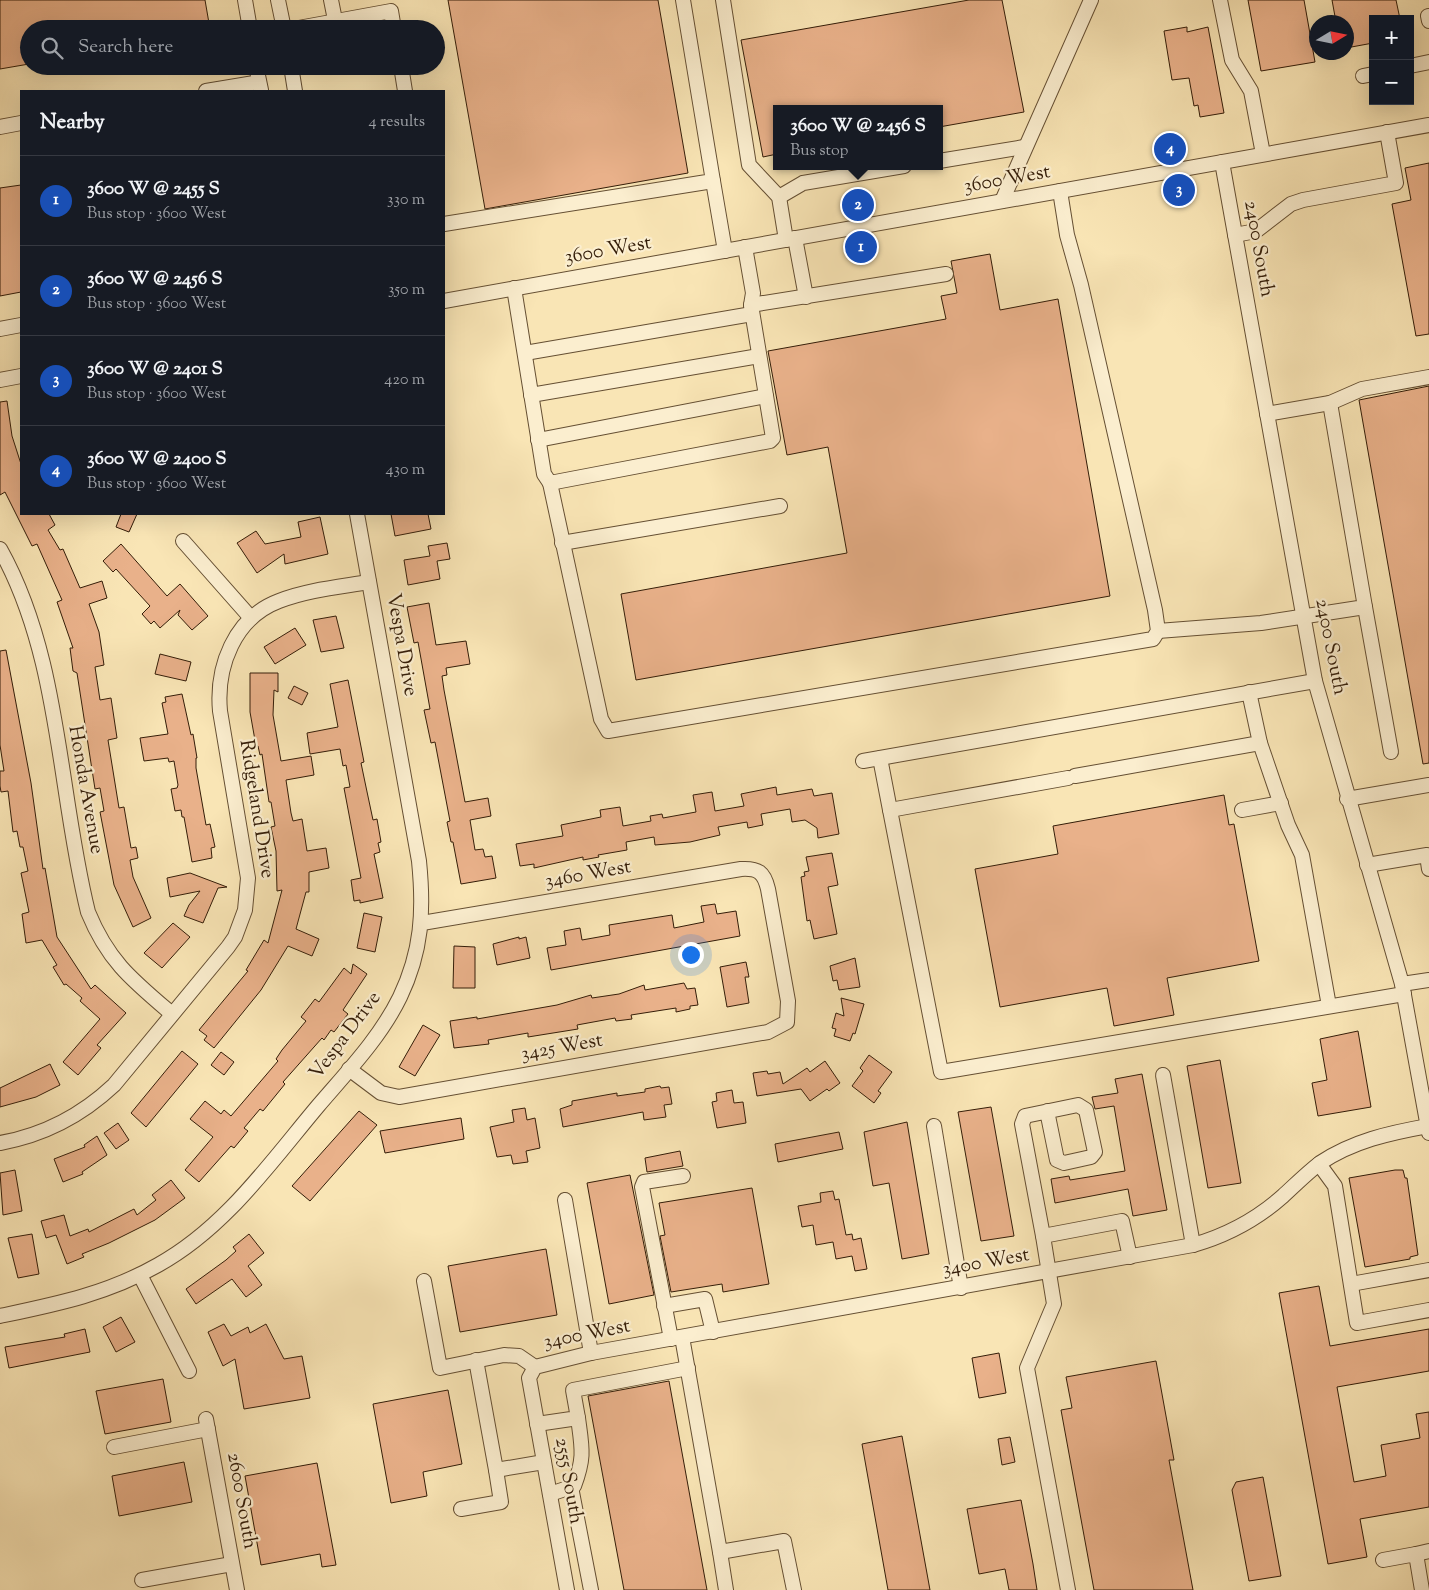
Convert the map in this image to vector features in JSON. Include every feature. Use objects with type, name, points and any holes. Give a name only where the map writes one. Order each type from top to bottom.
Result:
[{"type":"street","points":[[244,0],[248,20]]},
{"type":"street","points":[[278,0],[282,20]]},
{"type":"street","points":[[331,0],[335,20],[391,11],[392,20]]},
{"type":"street","points":[[683,0],[724,251]]},
{"type":"street","points":[[723,0],[749,165],[779,197],[806,297]]},
{"type":"street","points":[[1002,201],[1024,147],[1091,0]]},
{"type":"street","points":[[1220,0],[1232,60],[1251,91],[1263,154]]},
{"type":"street","points":[[1414,65],[1429,62]]},
{"type":"street","points":[[292,75],[295,90]]},
{"type":"street","points":[[402,75],[405,90]]},
{"type":"street","points":[[220,90],[260,87]]},
{"type":"street","points":[[0,127],[20,123]]},
{"type":"street","name":"3600 West","points":[[445,301],[1429,125]]},
{"type":"street","points":[[1235,235],[1256,231],[1291,204],[1396,183],[1387,132]]},
{"type":"street","points":[[943,159],[1024,147]]},
{"type":"street","name":"2400 South","points":[[1222,162],[1315,681],[1347,799],[1403,989],[1428,1130]]},
{"type":"street","points":[[779,197],[803,183],[880,170]]},
{"type":"street","points":[[445,224],[713,181]]},
{"type":"street","points":[[514,288],[544,474],[550,483],[600,719],[608,732],[1153,639],[1158,631],[1131,499],[1081,285],[1067,235],[1060,191]]},
{"type":"street","points":[[550,483],[770,441],[773,438],[751,310],[753,293],[745,247]]},
{"type":"street","points":[[525,353],[751,310],[806,297],[946,274]]},
{"type":"street","points":[[0,329],[20,325]]},
{"type":"street","points":[[531,396],[759,356]]},
{"type":"street","points":[[0,380],[20,376]]},
{"type":"street","points":[[1267,414],[1330,403],[1362,389],[1429,377]]},
{"type":"street","points":[[538,440],[766,396]]},
{"type":"street","points":[[1330,403],[1391,752]]},
{"type":"street","points":[[562,543],[780,506]]},
{"type":"street","name":"Vespa Drive","points":[[0,1316],[93,1295],[140,1275],[178,1253],[216,1223],[234,1205],[349,1069],[377,1034],[400,997],[416,952],[422,923],[423,896],[419,861],[357,515]]},
{"type":"street","points":[[183,541],[251,618]]},
{"type":"street","name":"Honda Avenue","points":[[0,549],[22,593],[39,645],[88,912],[104,946],[116,964],[172,1014]]},
{"type":"street","name":"Ridgeland Drive","points":[[0,1143],[40,1133],[84,1111],[114,1085],[228,947],[235,936],[245,910],[248,894],[247,864],[218,696],[224,663],[229,649],[251,618],[276,602],[292,596],[369,582]]},
{"type":"street","points":[[1158,631],[1261,623],[1365,607]]},
{"type":"street","points":[[863,761],[1315,681]]},
{"type":"street","points":[[1249,692],[1260,743],[1288,825],[1302,855],[1329,1006]]},
{"type":"street","points":[[890,810],[1260,743]]},
{"type":"street","points":[[880,758],[941,1072],[1329,1006],[1403,989],[1429,980]]},
{"type":"street","points":[[1347,799],[1429,784]]},
{"type":"street","points":[[1242,810],[1281,803]]},
{"type":"street","points":[[1368,866],[1427,855],[1429,869]]},
{"type":"street","name":"3460 West","points":[[422,923],[741,869],[760,871],[768,889],[789,1008],[787,1022]]},
{"type":"street","name":"3425 West","points":[[349,1069],[381,1093],[399,1097],[768,1032],[787,1022]]},
{"type":"street","points":[[1163,1075],[1193,1245]]},
{"type":"street","points":[[1048,1111],[1057,1160],[1064,1163],[1092,1157],[1095,1152],[1086,1110],[1078,1105],[1048,1111],[1025,1116],[1022,1124],[1050,1272],[1054,1304],[1027,1368],[1068,1590]]},
{"type":"street","points":[[934,1126],[961,1288]]},
{"type":"street","name":"3400 West","points":[[532,1373],[591,1354],[1193,1245],[1230,1233],[1245,1224],[1282,1197],[1319,1164],[1343,1150],[1369,1139],[1428,1130]]},
{"type":"street","points":[[1319,1164],[1334,1186],[1357,1323],[1429,1310]]},
{"type":"street","points":[[683,1176],[644,1182],[642,1187],[664,1306],[688,1368],[726,1590]]},
{"type":"street","points":[[565,1200],[591,1354]]},
{"type":"street","points":[[1043,1236],[1122,1221],[1130,1257]]},
{"type":"street","points":[[1350,1284],[1429,1270]]},
{"type":"street","points":[[140,1275],[189,1371]]},
{"type":"street","points":[[424,1281],[440,1368],[504,1355],[518,1356],[532,1373]]},
{"type":"street","points":[[664,1306],[705,1299],[713,1332]]},
{"type":"street","points":[[461,1509],[501,1502],[476,1360]]},
{"type":"street","points":[[550,1494],[574,1486],[583,1458],[573,1390],[688,1368]]},
{"type":"street","name":"2555 South","points":[[532,1373],[537,1424],[568,1590]]},
{"type":"street","points":[[537,1424],[578,1418]]},
{"type":"street","name":"2600 South","points":[[114,1447],[207,1424],[237,1590]]},
{"type":"street","points":[[496,1470],[544,1462]]},
{"type":"street","points":[[571,1487],[591,1590]]},
{"type":"street","points":[[720,1552],[784,1541],[794,1590]]},
{"type":"street","points":[[1383,1560],[1422,1552],[1422,1590]]},
{"type":"street","points":[[142,1580],[232,1564]]},
{"type":"building","points":[[0,0],[205,0],[208,20],[20,20],[20,66],[0,69]]},
{"type":"building","points":[[448,0],[658,0],[688,173],[485,209]]},
{"type":"building","points":[[969,0],[1002,0],[1024,112],[943,126],[943,105],[773,105],[773,155],[763,157],[741,40]]},
{"type":"building","points":[[1248,0],[1304,0],[1309,28],[1309,60],[1315,60],[1315,62],[1261,71]]},
{"type":"building","points":[[1332,0],[1396,0],[1399,15],[1369,15],[1369,44],[1354,47],[1354,15],[1335,15]]},
{"type":"building","points":[[1187,27],[1187,32],[1208,27],[1224,113],[1200,117],[1198,105],[1194,106],[1189,78],[1172,80],[1164,31]]},
{"type":"building","points":[[1429,163],[1429,334],[1416,336],[1392,204],[1411,200],[1405,168]]},
{"type":"building","points":[[20,185],[20,292],[0,296],[0,188]]},
{"type":"building","points":[[990,254],[1000,310],[1058,299],[1110,596],[636,680],[621,594],[847,553],[828,447],[787,455],[768,351],[946,319],[941,296],[957,293],[951,261]]},
{"type":"building","points":[[1429,386],[1429,763],[1423,764],[1359,400]]},
{"type":"building","points":[[7,401],[12,436],[20,461],[20,515],[50,515],[55,525],[48,530],[60,550],[63,549],[80,588],[102,581],[107,598],[89,604],[99,632],[104,665],[95,667],[100,700],[111,698],[117,738],[108,740],[119,808],[124,807],[131,848],[136,847],[138,858],[130,860],[133,877],[151,918],[133,927],[114,885],[100,812],[104,811],[100,788],[95,789],[77,673],[73,671],[70,648],[73,648],[57,602],[62,600],[37,544],[32,546],[5,492],[0,495],[0,402]]},
{"type":"building","points":[[121,515],[137,515],[129,532],[116,527]]},
{"type":"building","points":[[391,515],[428,515],[431,529],[395,536]]},
{"type":"building","points":[[320,517],[328,554],[285,564],[284,554],[257,573],[237,543],[256,531],[265,544],[301,537],[298,522]]},
{"type":"building","points":[[447,543],[450,559],[437,561],[440,579],[408,585],[404,560],[430,556],[428,546]]},
{"type":"building","points":[[121,544],[167,596],[180,584],[208,616],[192,630],[178,615],[180,610],[160,628],[154,621],[151,624],[142,614],[150,606],[116,569],[113,572],[103,561]]},
{"type":"building","points":[[429,603],[436,645],[466,641],[470,664],[446,668],[447,675],[442,676],[465,802],[488,798],[491,816],[470,820],[475,850],[483,849],[485,857],[492,856],[496,878],[461,884],[447,822],[450,821],[435,742],[431,743],[424,710],[430,709],[418,642],[414,643],[407,607]]},
{"type":"building","points":[[336,616],[344,648],[321,652],[313,620]]},
{"type":"building","points":[[295,628],[306,645],[275,664],[264,647]]},
{"type":"building","points":[[6,650],[31,783],[43,869],[45,868],[57,937],[91,989],[95,985],[126,1013],[97,1045],[101,1048],[78,1075],[63,1062],[100,1019],[80,1001],[82,998],[66,984],[64,985],[53,967],[57,965],[42,940],[26,943],[22,914],[29,912],[21,873],[28,871],[23,847],[20,847],[17,831],[13,832],[8,791],[1,792],[0,786],[0,771],[4,771],[0,745],[0,651]]},
{"type":"building","points":[[160,654],[191,662],[186,681],[155,674]]},
{"type":"building","points":[[250,673],[278,673],[278,692],[274,690],[273,715],[281,761],[311,756],[314,775],[286,780],[293,821],[302,819],[307,851],[326,848],[329,868],[309,872],[309,892],[306,892],[296,929],[319,939],[312,956],[288,946],[261,990],[214,1048],[204,1040],[207,1036],[199,1030],[248,971],[246,970],[264,940],[268,943],[282,890],[277,891],[276,851],[271,827],[275,826],[271,802],[269,802],[262,754],[260,755],[258,746],[256,746],[250,712]]},
{"type":"building","points":[[348,680],[364,762],[361,763],[373,820],[377,819],[381,842],[378,843],[380,852],[374,854],[383,898],[360,903],[360,900],[354,901],[351,880],[361,878],[344,788],[350,787],[346,765],[343,766],[340,749],[310,754],[307,733],[338,727],[330,684]]},
{"type":"building","points":[[294,686],[308,693],[302,705],[288,698]]},
{"type":"building","points":[[182,694],[191,735],[193,734],[197,758],[196,768],[206,825],[210,824],[215,847],[211,848],[212,858],[192,862],[184,817],[182,817],[181,810],[175,811],[171,789],[177,788],[178,785],[174,761],[169,762],[168,758],[144,761],[140,738],[168,734],[162,703],[166,702],[165,697]]},
{"type":"building","points":[[776,787],[777,795],[812,789],[814,796],[832,793],[839,834],[818,838],[817,828],[805,820],[792,822],[790,809],[761,814],[763,825],[748,828],[747,822],[718,827],[720,835],[690,842],[655,845],[654,837],[626,842],[627,850],[598,855],[599,857],[583,860],[583,857],[534,868],[534,864],[520,866],[516,844],[563,836],[561,825],[601,817],[600,810],[620,807],[623,826],[651,821],[650,816],[662,814],[663,818],[696,812],[693,795],[712,792],[715,811],[744,806],[741,794]]},
{"type":"building","points":[[1224,795],[1229,825],[1234,824],[1259,961],[1167,978],[1174,1015],[1114,1026],[1107,988],[1000,1007],[975,869],[1058,854],[1053,826]]},
{"type":"building","points":[[832,853],[838,885],[828,887],[837,934],[814,939],[810,920],[807,921],[801,877],[805,876],[804,872],[809,871],[806,857]]},
{"type":"building","points":[[190,873],[227,887],[218,888],[203,923],[184,916],[189,905],[200,891],[170,897],[167,878]]},
{"type":"building","points":[[715,904],[717,914],[736,911],[740,936],[551,970],[547,948],[566,945],[564,931],[580,928],[582,940],[610,935],[609,925],[672,915],[674,928],[704,922],[701,906]]},
{"type":"building","points":[[364,913],[382,917],[375,952],[357,948]]},
{"type":"building","points":[[173,923],[190,937],[162,968],[144,953]]},
{"type":"building","points":[[519,937],[519,939],[526,937],[530,958],[497,965],[493,944]]},
{"type":"building","points":[[454,946],[475,947],[475,988],[453,988]]},
{"type":"building","points":[[855,958],[860,987],[839,990],[837,980],[833,981],[830,966]]},
{"type":"building","points":[[746,962],[749,977],[745,977],[749,1003],[727,1007],[720,967]]},
{"type":"building","points":[[353,964],[367,974],[343,1010],[348,1014],[334,1032],[331,1030],[324,1040],[322,1038],[283,1082],[285,1084],[263,1111],[260,1109],[244,1128],[248,1131],[234,1148],[231,1146],[199,1182],[185,1170],[213,1137],[190,1119],[205,1101],[221,1114],[224,1110],[231,1116],[278,1061],[276,1059],[282,1050],[306,1021],[301,1017],[315,999],[319,1002],[344,968],[351,974]]},
{"type":"building","points":[[684,983],[687,989],[695,988],[698,1005],[690,1006],[690,1009],[676,1012],[676,1008],[631,1015],[632,1019],[616,1021],[615,1018],[577,1025],[578,1029],[528,1037],[528,1033],[488,1040],[489,1044],[454,1048],[450,1021],[477,1017],[477,1019],[557,1005],[591,995],[592,998],[619,994],[644,985],[645,990]]},
{"type":"building","points":[[841,998],[864,1004],[855,1034],[853,1033],[850,1041],[834,1036],[836,1029],[832,1028],[836,1013],[844,1016]]},
{"type":"building","points":[[423,1025],[440,1035],[415,1076],[399,1067]]},
{"type":"building","points":[[1358,1031],[1371,1107],[1318,1116],[1312,1083],[1327,1080],[1320,1039]]},
{"type":"building","points":[[182,1051],[198,1064],[146,1127],[131,1113]]},
{"type":"building","points":[[221,1052],[234,1062],[224,1075],[211,1065]]},
{"type":"building","points":[[869,1055],[892,1072],[878,1091],[881,1093],[874,1103],[852,1086],[863,1071],[860,1068]]},
{"type":"building","points":[[1220,1060],[1241,1183],[1208,1188],[1187,1066]]},
{"type":"building","points":[[825,1061],[840,1083],[829,1091],[827,1089],[810,1101],[801,1089],[757,1096],[753,1073],[767,1071],[768,1074],[780,1072],[783,1084],[807,1068],[810,1072]]},
{"type":"building","points":[[50,1064],[60,1085],[36,1097],[0,1107],[0,1088]]},
{"type":"building","points":[[1142,1074],[1167,1210],[1133,1216],[1128,1189],[1055,1203],[1051,1179],[1069,1176],[1070,1180],[1125,1171],[1114,1106],[1095,1109],[1092,1097],[1118,1093],[1115,1079]]},
{"type":"building","points":[[660,1086],[661,1088],[669,1087],[672,1104],[664,1105],[666,1117],[644,1120],[643,1112],[563,1127],[560,1109],[572,1105],[572,1101],[617,1093],[617,1096],[645,1092],[645,1089]]},
{"type":"building","points":[[732,1090],[734,1103],[743,1102],[746,1123],[717,1128],[712,1102],[717,1101],[716,1093]]},
{"type":"building","points":[[991,1107],[1014,1236],[981,1241],[958,1112]]},
{"type":"building","points":[[525,1108],[527,1120],[535,1118],[540,1148],[526,1151],[528,1162],[513,1164],[511,1155],[497,1157],[490,1127],[514,1122],[512,1110]]},
{"type":"building","points":[[359,1111],[377,1125],[310,1201],[292,1186]]},
{"type":"building","points":[[461,1118],[464,1139],[385,1153],[380,1131]]},
{"type":"building","points":[[907,1122],[929,1254],[902,1259],[889,1183],[873,1186],[864,1132]]},
{"type":"building","points":[[118,1123],[129,1140],[116,1149],[104,1133]]},
{"type":"building","points":[[839,1132],[843,1149],[778,1162],[775,1144]]},
{"type":"building","points":[[97,1136],[107,1155],[82,1172],[83,1174],[63,1182],[54,1159],[85,1147],[84,1145]]},
{"type":"building","points":[[680,1151],[683,1166],[647,1172],[645,1158]]},
{"type":"building","points":[[15,1170],[22,1211],[3,1215],[0,1173]]},
{"type":"building","points":[[1403,1170],[1405,1178],[1407,1178],[1418,1255],[1410,1257],[1410,1259],[1365,1267],[1349,1178]]},
{"type":"building","points":[[630,1175],[654,1295],[609,1304],[587,1183]]},
{"type":"building","points":[[171,1180],[185,1198],[155,1220],[82,1254],[84,1257],[67,1264],[56,1235],[46,1238],[41,1221],[64,1215],[70,1236],[88,1229],[89,1232],[134,1209],[137,1215],[156,1200],[152,1195]]},
{"type":"building","points":[[752,1188],[769,1284],[723,1292],[722,1284],[671,1292],[660,1236],[665,1235],[659,1203]]},
{"type":"building","points":[[833,1191],[835,1200],[839,1199],[846,1235],[852,1234],[853,1240],[861,1238],[867,1269],[855,1271],[852,1256],[836,1259],[833,1242],[816,1245],[813,1225],[802,1227],[798,1206],[821,1202],[820,1193]]},
{"type":"building","points":[[32,1234],[39,1274],[18,1278],[8,1238]]},
{"type":"building","points":[[249,1234],[264,1253],[248,1266],[262,1285],[246,1297],[232,1279],[196,1304],[186,1289],[226,1260],[236,1251],[233,1247]]},
{"type":"building","points":[[546,1249],[557,1315],[460,1332],[448,1266]]},
{"type":"building","points":[[1319,1286],[1330,1346],[1429,1329],[1429,1371],[1337,1387],[1354,1482],[1386,1476],[1381,1445],[1420,1438],[1416,1414],[1429,1412],[1429,1507],[1360,1519],[1367,1557],[1328,1564],[1279,1293]]},
{"type":"building","points":[[121,1317],[135,1342],[116,1352],[103,1327]]},
{"type":"building","points":[[224,1324],[231,1336],[248,1327],[250,1333],[266,1324],[284,1359],[302,1356],[310,1398],[244,1409],[235,1359],[223,1366],[208,1332]]},
{"type":"building","points":[[85,1329],[90,1352],[9,1368],[5,1347],[65,1337],[64,1334]]},
{"type":"building","points":[[999,1353],[1006,1393],[979,1398],[972,1358]]},
{"type":"building","points":[[1156,1361],[1174,1460],[1169,1460],[1193,1590],[1094,1590],[1061,1410],[1072,1408],[1066,1377]]},
{"type":"building","points":[[163,1379],[171,1422],[105,1434],[96,1391]]},
{"type":"building","points":[[669,1381],[707,1590],[624,1590],[588,1396]]},
{"type":"building","points":[[448,1390],[462,1464],[423,1472],[427,1496],[391,1503],[373,1404]]},
{"type":"building","points":[[902,1436],[930,1590],[888,1590],[862,1444]]},
{"type":"building","points":[[1010,1437],[1015,1462],[1002,1465],[998,1439]]},
{"type":"building","points":[[184,1462],[192,1502],[119,1516],[112,1476]]},
{"type":"building","points":[[317,1463],[336,1565],[322,1567],[320,1554],[261,1565],[245,1476]]},
{"type":"building","points":[[1263,1477],[1281,1576],[1249,1581],[1232,1490],[1236,1482]]},
{"type":"building","points":[[1021,1500],[1037,1590],[1009,1590],[1005,1569],[979,1574],[967,1509]]},
{"type":"place","name":"3600 W @ 2400 S","points":[[1170,149]]},
{"type":"place","name":"3600 W @ 2401 S","points":[[1179,190]]},
{"type":"place","name":"3600 W @ 2456 S","points":[[858,205]]},
{"type":"place","name":"3600 W @ 2455 S","points":[[861,247]]}]
